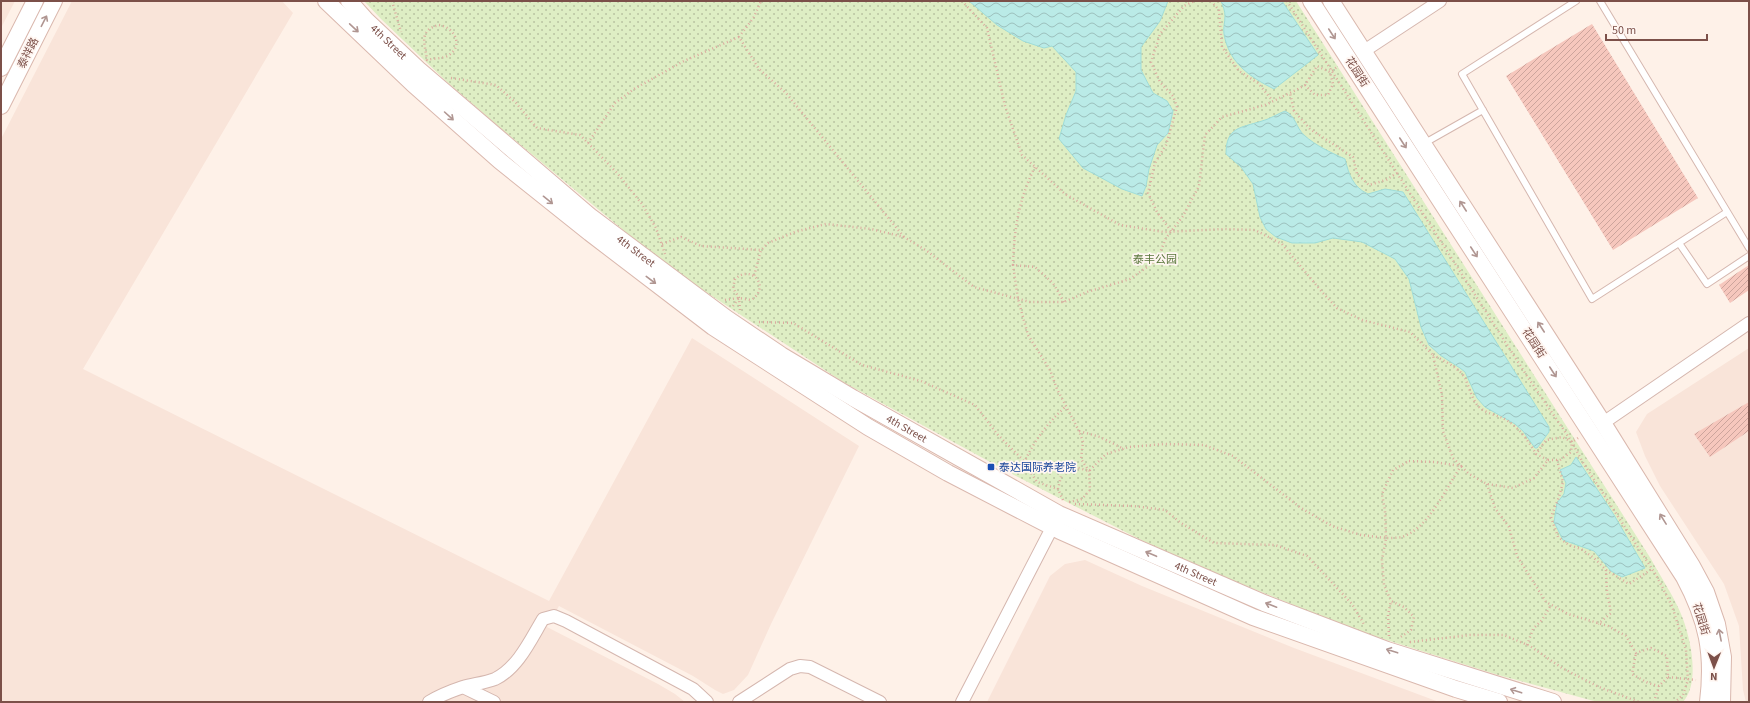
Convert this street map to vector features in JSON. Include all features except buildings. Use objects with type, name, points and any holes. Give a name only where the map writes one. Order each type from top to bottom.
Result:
[{"type":"street","name":"泰祥路","points":[[1,68],[35,1]]},
{"type":"street","name":"泰祥路","points":[[1,106],[54,1]]},
{"type":"street","name":"4th Street","points":[[326,1],[413,84],[500,161],[590,234],[713,327],[868,427],[948,472],[1059,515],[1264,603],[1386,641],[1553,702]]},
{"type":"street","name":"4th Street","points":[[349,1],[366,20],[418,69],[591,217],[733,315],[782,355],[853,398],[1059,515],[1253,617],[1456,689],[1499,702]]},
{"type":"street","name":"花园街","points":[[1311,1],[1349,60],[1692,566],[1706,592],[1718,624],[1723,657],[1722,702]]},
{"type":"street","name":"花园街","points":[[1331,1],[1423,144],[1596,426],[1692,592],[1707,637],[1711,667],[1708,702]]},
{"type":"street","points":[[1364,52],[1440,1]]},
{"type":"street","points":[[1596,426],[1749,323]]},
{"type":"street","points":[[962,702],[1059,515]]},
{"type":"street","points":[[429,702],[439,696],[463,687],[496,678],[509,668],[523,652],[543,619],[554,616],[669,676],[692,690],[707,702]]},
{"type":"street","points":[[739,702],[790,669],[800,666],[810,667],[880,702]]},
{"type":"street","points":[[463,687],[494,702]]},
{"type":"lane","points":[[1576,1],[1462,74],[1592,299],[1728,212]]},
{"type":"lane","points":[[1600,1],[1749,248]]},
{"type":"lane","points":[[1423,144],[1482,110]]},
{"type":"lane","points":[[1679,243],[1707,284],[1749,256]]},
{"type":"path","points":[[392,1],[401,34]]},
{"type":"path","points":[[588,143],[615,103],[634,89],[684,61],[739,37],[754,17],[761,1]]},
{"type":"path","points":[[962,1],[987,28],[1005,106],[1022,155],[1065,194],[1120,225],[1164,232],[1225,229],[1255,230],[1282,244],[1337,308],[1362,320],[1410,332],[1433,354],[1458,370],[1464,377],[1477,405],[1484,411],[1503,418],[1514,425],[1528,440],[1536,454],[1548,460],[1557,460],[1571,452],[1572,442]]},
{"type":"path","points":[[1171,231],[1157,212],[1148,193],[1155,163],[1166,145],[1177,107],[1173,96],[1160,82],[1151,62],[1160,34],[1184,6],[1194,1]]},
{"type":"path","points":[[1211,1],[1219,10],[1222,48],[1239,71],[1258,83],[1272,100]]},
{"type":"path","points":[[1287,1],[1523,370],[1572,442],[1582,462],[1652,569],[1672,606],[1686,650],[1688,680],[1684,695],[1675,702]]},
{"type":"path","points":[[439,25],[450,29],[456,38],[456,43],[452,52],[444,57],[427,60],[424,44],[426,33],[434,26],[439,25]]},
{"type":"path","points":[[739,37],[759,69],[786,94],[904,237]]},
{"type":"path","points":[[422,54],[432,64]]},
{"type":"path","points":[[1331,71],[1349,60]]},
{"type":"path","points":[[754,276],[761,250],[768,243],[795,232],[826,224],[871,229],[904,237],[927,251],[974,287],[1018,300],[1030,302],[1064,302],[1088,292],[1130,279],[1157,260],[1166,238],[1183,216],[1199,186],[1205,135],[1222,117],[1250,110],[1305,85],[1317,66],[1331,71]]},
{"type":"path","points":[[1305,85],[1315,95],[1328,95],[1333,84],[1331,71]]},
{"type":"path","points":[[446,78],[496,85],[516,103],[537,128],[580,135],[618,174],[642,204],[656,228],[666,255]]},
{"type":"path","points":[[1290,93],[1294,111],[1310,129],[1353,157],[1357,174],[1369,185],[1386,180],[1397,173]]},
{"type":"path","points":[[1036,167],[1028,181],[1013,236],[1013,264],[1018,300],[1028,335],[1050,370],[1079,431],[1083,442],[1081,459],[1089,471],[1090,490],[1082,499],[1059,515]]},
{"type":"path","points":[[662,244],[681,237],[701,246],[761,250]]},
{"type":"path","points":[[1013,264],[1035,267],[1053,283],[1064,302]]},
{"type":"path","points":[[724,301],[739,298],[751,300],[758,294],[760,288],[758,280],[754,276],[745,274],[734,279],[733,288],[739,298]]},
{"type":"path","points":[[733,315],[739,298]]},
{"type":"path","points":[[733,315],[739,298]]},
{"type":"path","points":[[756,322],[793,323],[862,365],[921,381],[975,405],[998,435],[1024,463],[1037,482],[1058,488]]},
{"type":"path","points":[[1433,354],[1442,395],[1444,431],[1453,458],[1469,474],[1487,484],[1513,488],[1534,478],[1548,460]]},
{"type":"path","points":[[1024,463],[1034,441],[1050,421],[1066,406]]},
{"type":"path","points":[[1572,442],[1596,426]]},
{"type":"path","points":[[1079,431],[1100,437],[1124,449]]},
{"type":"path","points":[[1536,454],[1546,440],[1562,437],[1572,442]]},
{"type":"path","points":[[1089,471],[1106,454],[1124,449],[1164,444],[1204,445],[1233,456],[1301,508],[1332,526],[1361,535],[1386,538],[1402,537],[1421,524],[1439,503],[1448,485],[1461,466]]},
{"type":"path","points":[[1557,460],[1563,482],[1559,497],[1550,517],[1558,538],[1569,546],[1582,549],[1606,570],[1629,584],[1652,569]]},
{"type":"path","points":[[1386,641],[1388,615],[1391,601],[1384,585],[1382,560],[1386,538],[1385,511],[1382,494],[1393,470],[1409,461],[1434,462],[1461,466]]},
{"type":"path","points":[[1059,515],[1058,488],[1062,472],[1072,466],[1089,471]]},
{"type":"path","points":[[1487,484],[1495,508],[1508,527],[1517,556],[1546,602],[1568,614],[1608,626],[1626,636],[1636,652],[1632,674],[1648,683],[1659,686]]},
{"type":"path","points":[[1059,515],[1133,506],[1165,510],[1181,523],[1214,543],[1275,545],[1307,556],[1352,604],[1368,631]]},
{"type":"path","points":[[1598,624],[1611,613],[1606,592],[1606,570]]},
{"type":"path","points":[[1386,641],[1398,639],[1411,630],[1414,617],[1404,607],[1391,601]]},
{"type":"path","points":[[1527,646],[1533,629],[1542,620],[1551,605]]},
{"type":"path","points":[[1409,642],[1470,635],[1504,635],[1527,646],[1562,668],[1599,687],[1639,702]]},
{"type":"path","points":[[1386,641],[1402,643]]},
{"type":"path","points":[[1636,652],[1650,648],[1667,656],[1668,677],[1659,686],[1654,702]]},
{"type":"path","points":[[1668,677],[1710,682]]},
{"type":"shaded area","points":[[1,1],[15,1],[1,28]]},
{"type":"shaded area","points":[[72,1],[282,1],[293,13],[83,369],[549,601],[692,338],[859,446],[771,624],[748,675],[734,690],[723,694],[693,676],[559,606],[547,627],[658,684],[685,702],[1,702],[1,139]]},
{"type":"shaded area","points":[[1749,348],[1749,702],[1746,702],[1743,690],[1739,626],[1724,584],[1660,486],[1645,456],[1636,432],[1647,414]]},
{"type":"shaded area","points":[[1085,560],[1142,586],[1294,648],[1439,702],[987,702],[1050,576],[1065,564]]},
{"type":"green space","name":"泰丰公园","points":[[364,1],[1296,1],[1651,559],[1677,604],[1686,628],[1691,650],[1693,673],[1688,694],[1683,702],[1599,702],[1498,675],[1358,631],[1234,581],[1143,541],[1014,475],[843,382],[686,279],[646,249],[447,82]]},
{"type":"water","points":[[969,1],[1168,1],[1160,21],[1141,47],[1141,70],[1153,93],[1167,101],[1173,111],[1168,133],[1157,145],[1142,196],[1122,189],[1083,168],[1059,139],[1066,115],[1076,91],[1076,72],[1052,46],[1044,48],[1023,41],[997,25]]},
{"type":"water","points":[[1221,1],[1282,1],[1318,55],[1274,89],[1265,84],[1242,68],[1231,53],[1224,34],[1225,14]]},
{"type":"water","points":[[1285,111],[1289,113],[1301,132],[1309,139],[1345,159],[1352,180],[1363,191],[1368,194],[1385,189],[1403,192],[1549,427],[1549,432],[1537,448],[1535,448],[1523,431],[1515,424],[1485,407],[1477,398],[1465,372],[1440,355],[1429,345],[1421,327],[1409,279],[1395,259],[1362,242],[1333,238],[1315,243],[1292,243],[1276,237],[1266,229],[1260,217],[1253,184],[1241,167],[1226,154],[1227,145],[1232,134],[1241,127],[1268,119]]},
{"type":"water","points":[[1576,457],[1614,515],[1645,568],[1622,577],[1611,571],[1594,551],[1563,540],[1554,522],[1557,503],[1564,494],[1566,483],[1560,470],[1571,465]]},
{"type":"place","name":"泰达国际养老院","points":[[991,467]]}]
